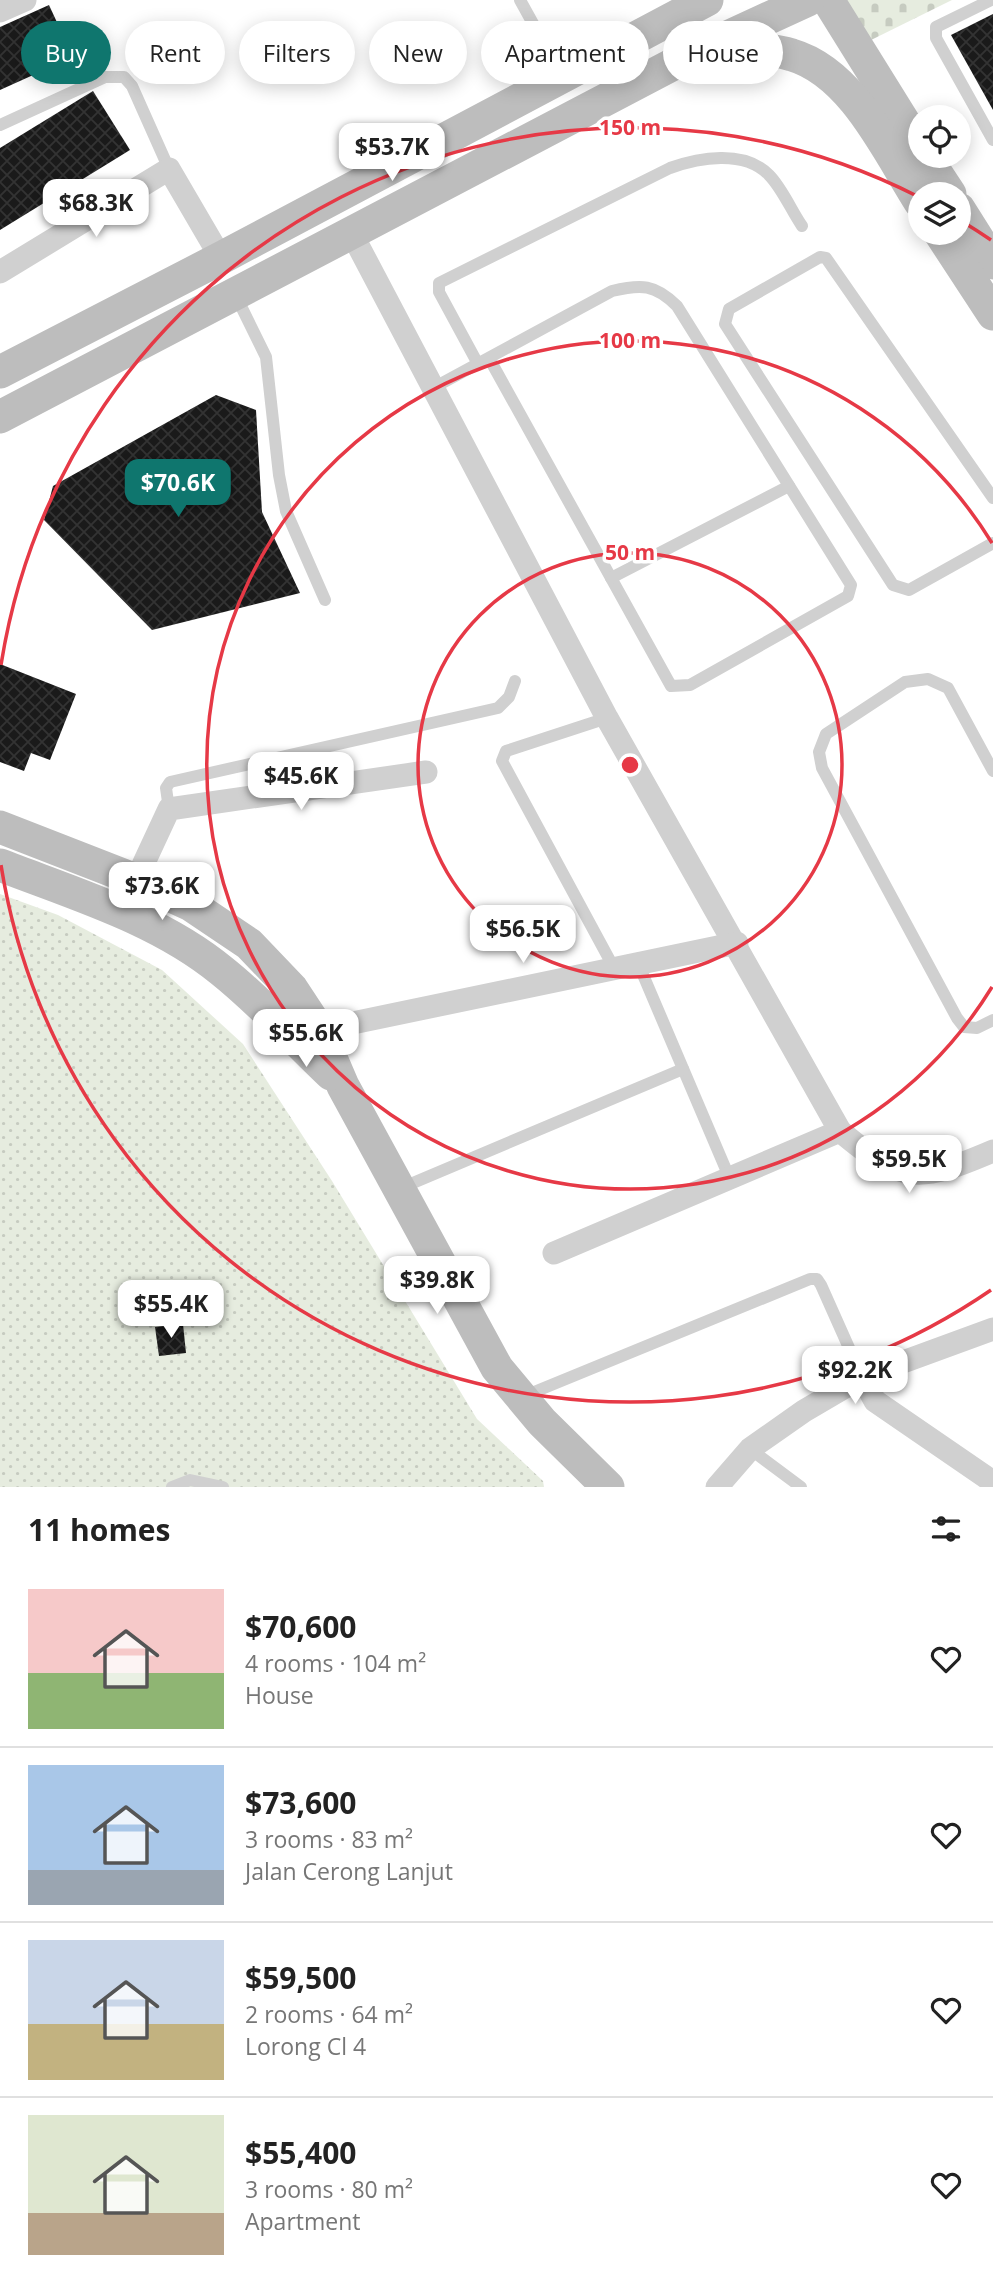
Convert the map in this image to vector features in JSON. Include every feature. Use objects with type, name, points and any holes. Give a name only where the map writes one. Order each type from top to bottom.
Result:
[{"type":"street","points":[[0,11],[25,0]]},
{"type":"street","points":[[762,21],[808,0]]},
{"type":"street","points":[[828,0],[908,129]]},
{"type":"street","points":[[649,29],[696,3]]},
{"type":"street","points":[[783,54],[813,63],[836,79],[851,95],[908,183]]},
{"type":"street","points":[[0,417],[236,296],[663,70]]},
{"type":"street","points":[[0,372],[547,84]]},
{"type":"street","points":[[0,272],[170,169],[221,258]]},
{"type":"street","points":[[971,228],[993,263]]},
{"type":"street","points":[[352,234],[607,718],[737,943],[840,1131],[871,1157],[901,1174],[947,1171],[993,1151]]},
{"type":"street","points":[[948,245],[993,314]]},
{"type":"street","points":[[136,880],[170,809],[426,772]]},
{"type":"street","points":[[0,827],[136,880],[191,905],[250,944],[292,989],[319,1030],[343,1086],[497,1368],[542,1422],[608,1487]]},
{"type":"street","points":[[0,865],[121,912],[171,937],[222,970],[343,1086]]},
{"type":"street","points":[[319,1030],[737,943]]},
{"type":"street","points":[[554,1253],[840,1131]]},
{"type":"street","points":[[717,1487],[750,1449],[804,1411],[862,1377],[993,1329]]},
{"type":"street","points":[[862,1377],[875,1401],[987,1471]]},
{"type":"lane","points":[[520,0],[532,21]]},
{"type":"lane","points":[[991,0],[936,27],[936,38],[993,140]]},
{"type":"lane","points":[[0,125],[105,77],[124,77],[132,86],[170,169]]},
{"type":"lane","points":[[433,388],[483,361],[612,291],[635,285],[662,291],[677,306],[852,590],[848,596],[690,685],[671,686],[611,578],[483,361],[439,292],[439,283],[670,168],[710,156],[750,164],[768,174],[802,226]]},
{"type":"lane","points":[[993,498],[826,258],[820,257],[729,309],[724,324],[893,585],[909,590],[993,543]]},
{"type":"lane","points":[[236,296],[266,357],[286,511],[325,600]]},
{"type":"lane","points":[[611,578],[789,486]]},
{"type":"lane","points":[[993,771],[948,688],[928,679],[905,682],[826,734],[819,752],[822,768],[957,1018],[964,1027],[977,1028],[993,1020]]},
{"type":"lane","points":[[170,809],[166,788],[170,782],[498,708],[504,705],[515,681]]},
{"type":"lane","points":[[607,718],[506,751],[502,761],[614,968]]},
{"type":"lane","points":[[638,963],[730,1179]]},
{"type":"lane","points":[[401,1189],[683,1069]]},
{"type":"lane","points":[[521,1397],[810,1279],[817,1279],[821,1285],[862,1377]]},
{"type":"lane","points":[[750,1449],[801,1487]]},
{"type":"lane","points":[[172,1487],[190,1480],[223,1487]]},
{"type":"green space","points":[[845,0],[952,0],[867,42]]},
{"type":"green space","points":[[0,894],[58,915],[162,970],[243,1044],[332,1181],[477,1419],[543,1481],[544,1487],[0,1487]]},
{"type":"building","points":[[49,5],[56,21],[21,21],[21,81],[0,90],[0,27]]},
{"type":"building","points":[[993,14],[993,110],[951,35]]},
{"type":"building","points":[[93,91],[130,150],[0,230],[0,148]]},
{"type":"building","points":[[216,395],[256,410],[262,512],[300,593],[152,630],[44,520],[53,486]]},
{"type":"building","points":[[0,664],[76,694],[50,760],[31,753],[24,771],[0,762]]},
{"type":"building","points":[[183,1324],[186,1353],[159,1356],[155,1327]]}]
